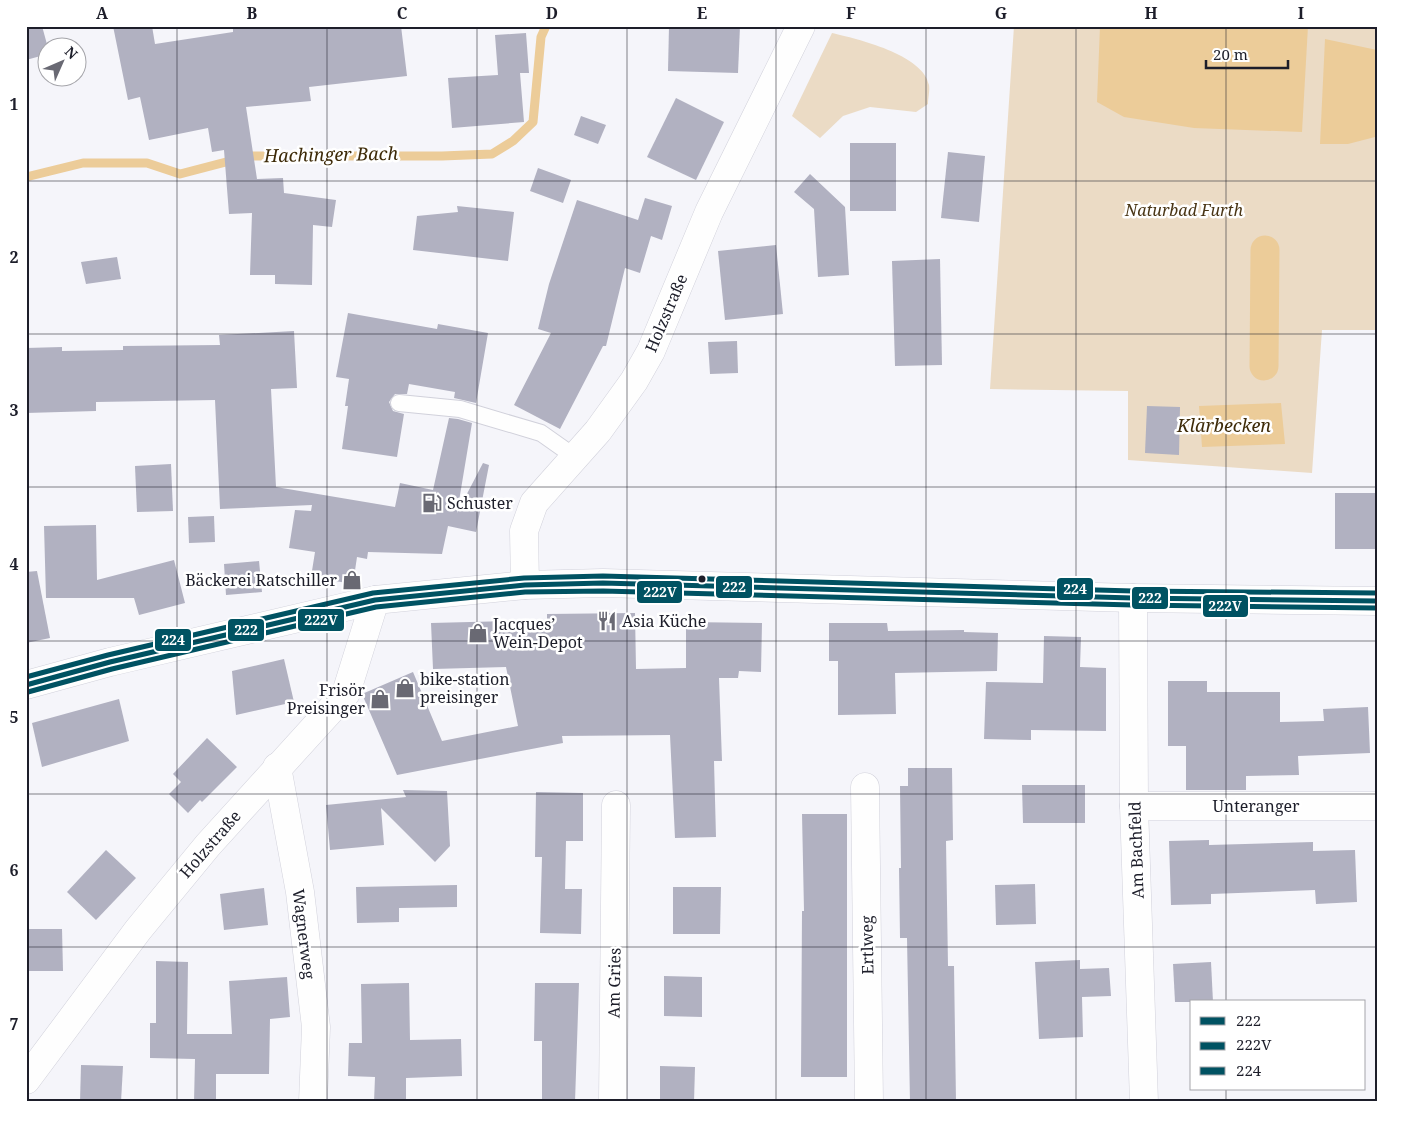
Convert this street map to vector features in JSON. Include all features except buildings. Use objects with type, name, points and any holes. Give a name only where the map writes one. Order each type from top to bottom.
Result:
[{"type":"street","name":"Holzstraße","points":[[524,585],[524,531],[534,503],[575,457],[618,403],[651,351],[706,220],[801,26]]},
{"type":"street","points":[[26,685],[110,662],[375,600],[524,585],[603,583],[1132,598],[1377,601]]},
{"type":"street","name":"Am Bachfeld","points":[[1132,598],[1134,806],[1144,1102]]},
{"type":"street","name":"Holzstraße","points":[[26,1080],[138,930],[208,845],[346,693],[375,600]]},
{"type":"street","name":"Wagnerweg","points":[[277,767],[300,892],[316,1027],[313,1102]]},
{"type":"street","name":"Ertlweg","points":[[865,787],[869,1102]]},
{"type":"street","name":"Am Gries","points":[[613,1102],[616,805]]},
{"type":"street","name":"Unteranger","points":[[1134,806],[1377,806]]},
{"type":"lane","points":[[399,403],[460,408],[541,433],[575,457]]},
{"type":"green space","name":"Naturbad Furth","points":[[1014,26],[1377,26],[1377,330],[1322,330],[1312,473],[1128,460],[1128,391],[990,389]]},
{"type":"green space","points":[[832,33],[857,39],[888,50],[915,65],[924,74],[929,85],[928,104],[916,112],[870,107],[843,116],[820,138],[792,116]]},
{"type":"water","points":[[1100,26],[1308,26],[1302,132],[1194,128],[1124,117],[1097,102]]},
{"type":"water","points":[[1325,39],[1377,50],[1377,135],[1375,137],[1348,144],[1320,144]]},
{"type":"water","name":"Klärbecken","points":[[1281,403],[1285,444],[1202,447],[1199,406]]},
{"type":"waterway","name":"Hachinger Bach","points":[[26,177],[83,163],[147,163],[180,174],[249,156],[442,156],[492,154],[513,141],[533,122],[541,37],[546,26]]},
{"type":"waterway","points":[[1264,366],[1265,250]]},
{"type":"transit line","name":"224","points":[[26,677],[108,655],[373,593],[524,578],[603,576],[1133,591],[1377,593]]},
{"type":"transit line","name":"222","points":[[26,685],[110,662],[375,600],[525,585],[603,583],[1133,598],[1377,601]]},
{"type":"transit line","name":"222V","points":[[28,692],[112,669],[376,607],[525,592],[603,591],[1133,605],[1377,608]]},
{"type":"place","name":"Schuster","points":[[432,503]]},
{"type":"place","name":"Bäckerei Ratschiller","points":[[352,580]]},
{"type":"place","name":"Asia Küche","points":[[607,621]]},
{"type":"place","name":"Jacques’ Wein-Depot","points":[[478,633]]},
{"type":"place","name":"bike-station preisinger","points":[[405,688]]},
{"type":"place","name":"Frisör Preisinger","points":[[380,699]]}]
